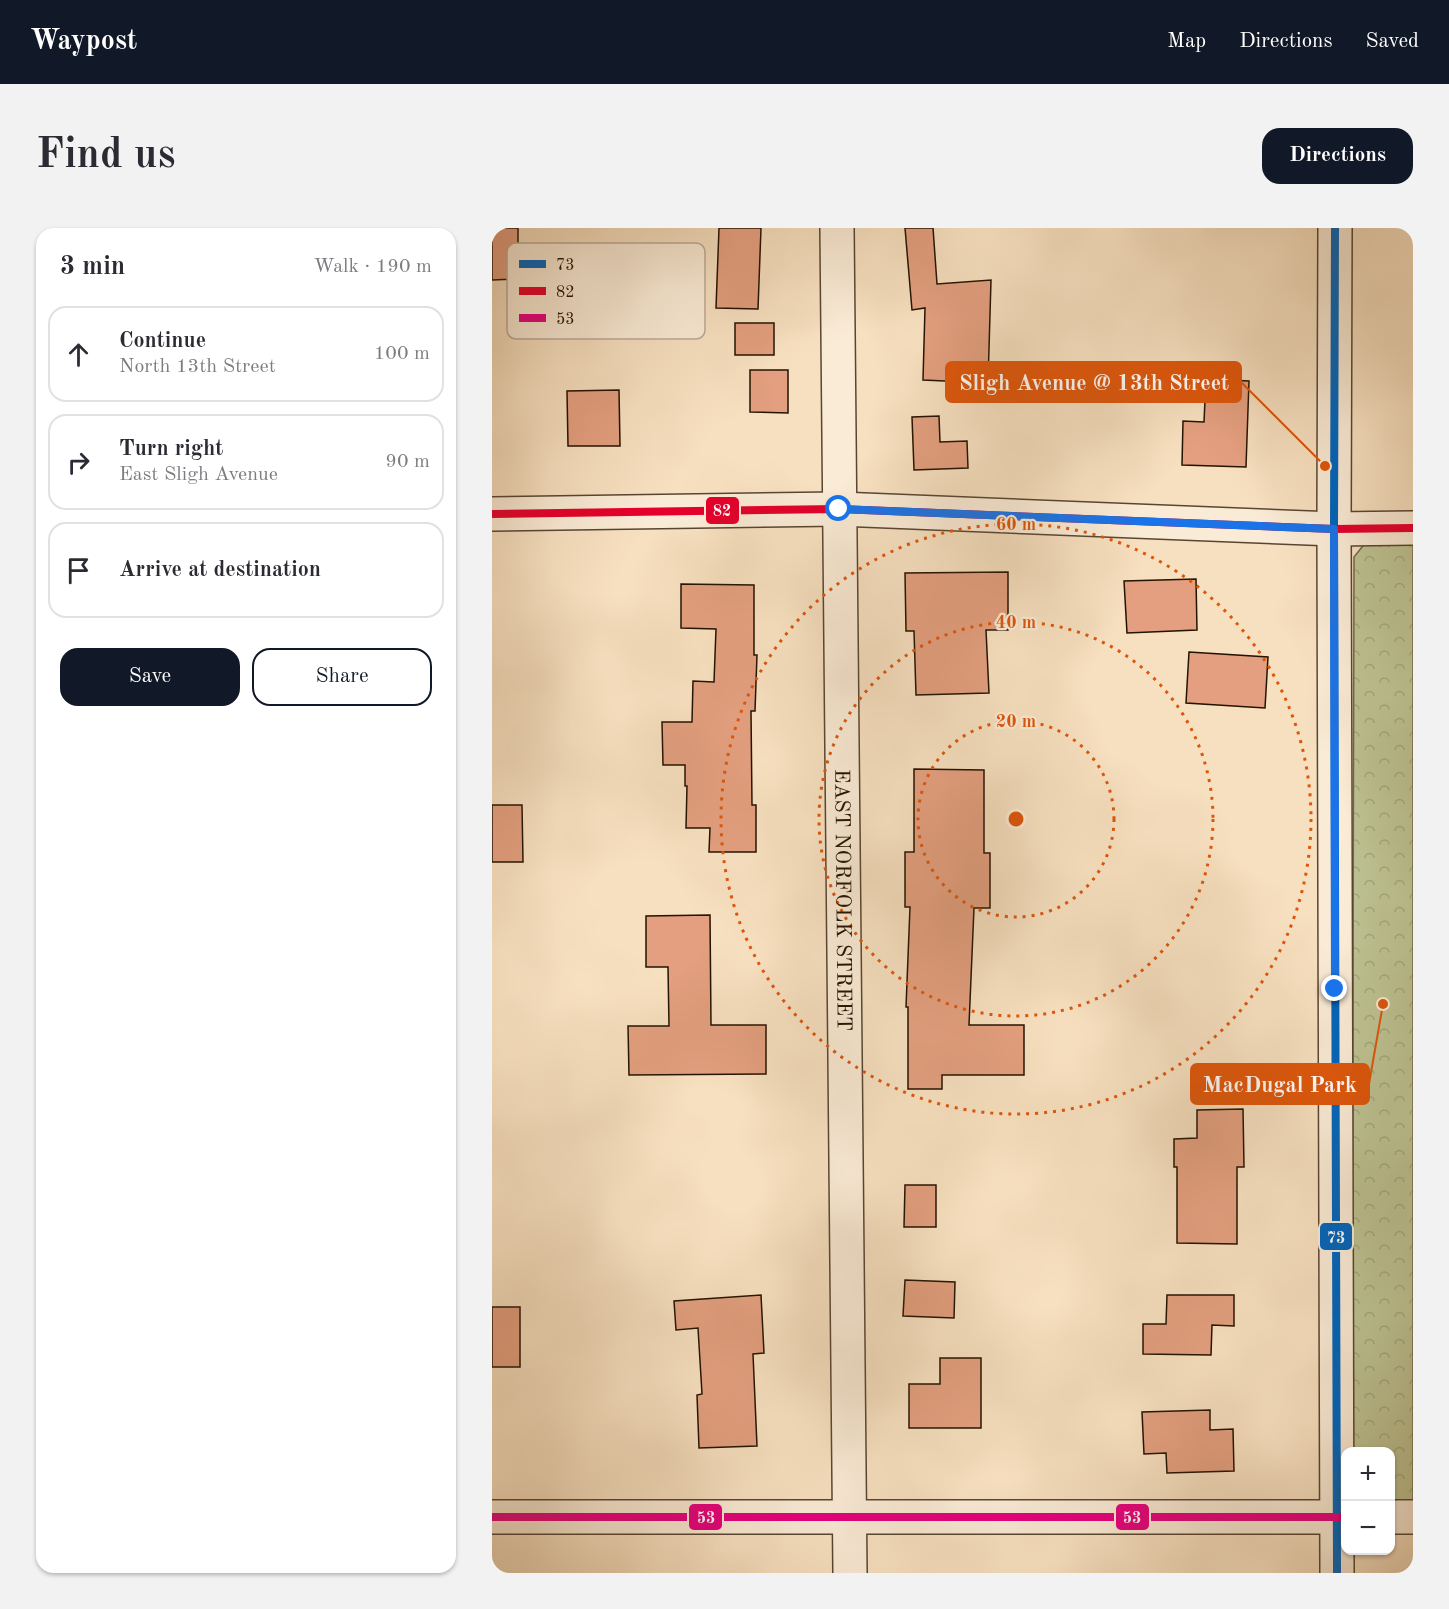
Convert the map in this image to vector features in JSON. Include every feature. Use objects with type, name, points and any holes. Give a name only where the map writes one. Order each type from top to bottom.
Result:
[{"type":"street","name":"EAST NORFOLK STREET","points":[[837,228],[850,1573]]},
{"type":"street","points":[[1335,228],[1334,529],[1341,1517],[1337,1573]]},
{"type":"street","points":[[492,514],[839,509],[1334,529],[1413,528]]},
{"type":"street","points":[[492,1517],[1341,1517]]},
{"type":"street","points":[[1395,1517],[1413,1517]]},
{"type":"green space","points":[[1370,537],[1413,537],[1413,1500],[1395,1500],[1395,1447],[1352,1447],[1354,557]]},
{"type":"building","points":[[492,228],[518,228],[518,243],[507,243],[507,279],[492,280]]},
{"type":"building","points":[[719,228],[761,228],[758,309],[716,308]]},
{"type":"building","points":[[905,228],[933,228],[937,284],[991,280],[988,383],[923,380],[925,308],[912,310]]},
{"type":"building","points":[[735,323],[774,323],[774,355],[735,355]]},
{"type":"building","points":[[750,370],[788,370],[788,413],[750,412]]},
{"type":"building","points":[[1206,379],[1249,381],[1246,467],[1182,465],[1183,421],[1204,422]]},
{"type":"building","points":[[619,390],[620,446],[568,446],[567,391]]},
{"type":"building","points":[[939,416],[940,442],[967,441],[968,468],[914,470],[912,417]]},
{"type":"building","points":[[1008,572],[1008,630],[986,630],[989,693],[916,695],[914,631],[906,631],[905,573]]},
{"type":"building","points":[[1196,579],[1197,630],[1127,633],[1124,581]]},
{"type":"building","points":[[681,584],[754,585],[754,655],[757,655],[755,711],[751,711],[752,805],[756,805],[756,852],[709,852],[710,828],[686,828],[685,765],[663,765],[662,722],[692,722],[693,681],[714,682],[716,629],[681,628]]},
{"type":"building","points":[[1189,652],[1268,657],[1265,708],[1186,703]]},
{"type":"building","points":[[914,769],[984,770],[984,853],[990,853],[990,908],[974,908],[969,1025],[1024,1025],[1024,1075],[942,1075],[942,1089],[908,1089],[908,1007],[906,1007],[910,907],[905,907],[905,852],[914,852]]},
{"type":"building","points":[[492,805],[522,805],[523,862],[492,862]]},
{"type":"building","points":[[710,915],[711,1025],[766,1025],[766,1074],[629,1075],[628,1026],[669,1026],[668,967],[646,967],[646,916]]},
{"type":"building","points":[[1243,1109],[1244,1167],[1237,1167],[1237,1244],[1177,1243],[1177,1167],[1174,1167],[1174,1139],[1197,1138],[1197,1110]]},
{"type":"building","points":[[905,1185],[936,1185],[936,1227],[904,1227]]},
{"type":"building","points":[[905,1280],[955,1282],[954,1318],[903,1316]]},
{"type":"building","points":[[761,1295],[764,1353],[753,1354],[757,1446],[699,1448],[697,1395],[702,1394],[698,1328],[676,1330],[674,1301]]},
{"type":"building","points":[[1167,1295],[1234,1295],[1234,1326],[1212,1325],[1211,1355],[1143,1354],[1143,1324],[1166,1324]]},
{"type":"building","points":[[492,1307],[520,1307],[520,1367],[492,1367]]},
{"type":"building","points":[[940,1358],[981,1358],[981,1428],[909,1428],[909,1384],[940,1384]]},
{"type":"building","points":[[1210,1410],[1210,1430],[1233,1429],[1234,1471],[1167,1473],[1166,1453],[1144,1454],[1142,1412]]},
{"type":"transit line","name":"73","points":[[1335,228],[1337,1573]]},
{"type":"transit line","name":"82","points":[[492,514],[839,509],[1334,529],[1413,528]]},
{"type":"transit line","name":"53","points":[[492,1517],[1341,1517]]},
{"type":"place","name":"Sligh Avenue @ 13th Street","points":[[1325,466]]},
{"type":"place","name":"MacDugal Park","points":[[1383,1004]]},
{"type":"route","points":[[839,509],[1334,529],[1335,989]]}]
